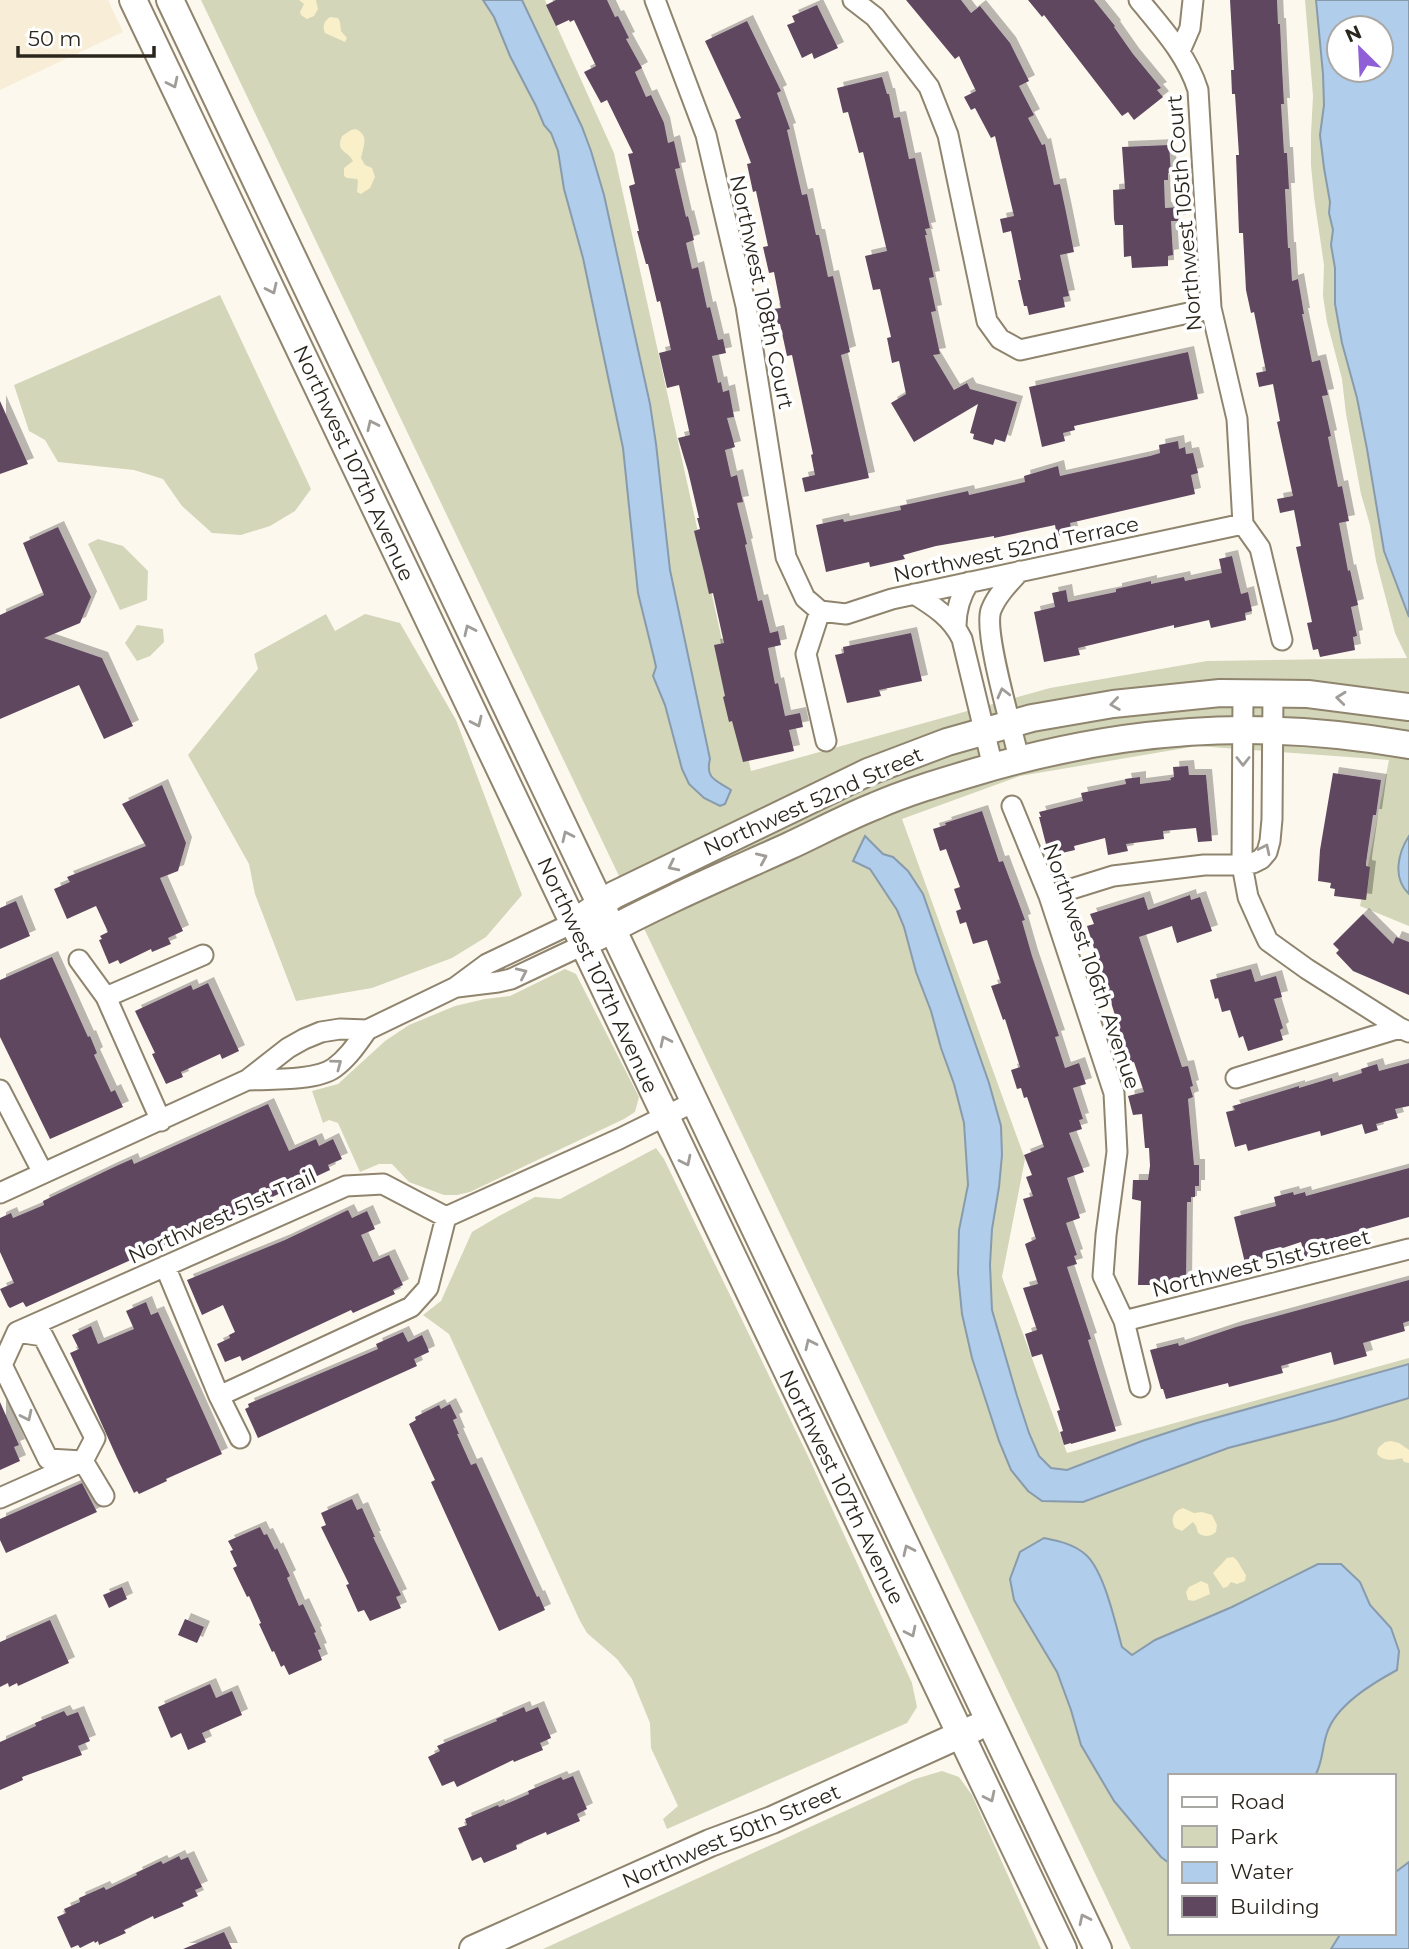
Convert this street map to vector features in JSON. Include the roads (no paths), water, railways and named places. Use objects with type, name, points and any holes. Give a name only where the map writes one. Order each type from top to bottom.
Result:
[{"type":"main road","name":"Northwest 107th Avenue","points":[[133,0],[1063,1949]]},
{"type":"main road","name":"Northwest 107th Avenue","points":[[170,0],[1098,1949]]},
{"type":"main road","name":"Northwest 52nd Street","points":[[578,934],[600,904],[614,895],[868,772],[912,754],[1011,724],[1046,715],[1157,698],[1243,693],[1348,698],[1409,707]]},
{"type":"main road","name":"Northwest 52nd Street","points":[[578,934],[611,929],[875,806],[928,786],[1019,759],[1119,738],[1243,729],[1350,735],[1409,745]]},
{"type":"main road","name":"Northwest 50th Street","points":[[473,1949],[710,1843],[772,1820],[989,1722]]},
{"type":"street","points":[[853,0],[875,17],[929,87],[948,135],[988,321],[1000,339],[1020,350],[1211,308]]},
{"type":"street","name":"Northwest 105th Court","points":[[1139,0],[1180,51],[1192,71],[1198,90],[1211,308],[1237,419],[1242,524]]},
{"type":"street","points":[[1180,51],[1190,28],[1193,0]]},
{"type":"street","name":"Northwest 108th Court","points":[[659,1],[706,135],[746,306],[786,557],[812,605]]},
{"type":"street","points":[[1242,524],[1260,548],[1282,640]]},
{"type":"street","name":"Northwest 52nd Terrace","points":[[812,605],[846,614],[892,599],[1242,524]]},
{"type":"street","points":[[990,613],[1004,589],[1020,571]]},
{"type":"street","points":[[993,766],[959,632],[961,596],[969,582],[987,603],[990,613],[992,647],[1019,759]]},
{"type":"street","points":[[914,594],[927,602],[959,632],[991,633]]},
{"type":"street","points":[[812,605],[806,654],[826,741]]},
{"type":"street","points":[[1243,693],[1242,865],[1248,897],[1268,941],[1404,1030]]},
{"type":"street","points":[[1049,896],[1113,876],[1203,865],[1242,865],[1261,859],[1267,852],[1270,841],[1273,693]]},
{"type":"street","name":"Northwest 106th Avenue","points":[[1012,806],[1049,896],[1114,1093],[1117,1152],[1103,1276],[1124,1321],[1140,1387]]},
{"type":"street","points":[[1243,810],[1272,810]]},
{"type":"street","name":"Northwest 52nd Street","points":[[0,1193],[247,1080],[291,1046],[321,1032],[367,1030],[456,988],[511,979],[578,934]]},
{"type":"street","points":[[106,997],[203,955]]},
{"type":"street","points":[[79,960],[106,997],[161,1121]]},
{"type":"street","name":"Northwest 52nd Street","points":[[247,1080],[314,1076],[332,1070],[367,1030]]},
{"type":"street","points":[[1236,1078],[1404,1030]]},
{"type":"street","points":[[291,1046],[304,1077]]},
{"type":"street","points":[[0,1090],[43,1173]]},
{"type":"street","points":[[219,1396],[411,1307],[428,1288],[446,1217],[694,1102]]},
{"type":"street","name":"Northwest 51st Trail","points":[[18,1332],[346,1186],[383,1184],[446,1217]]},
{"type":"street","name":"Northwest 51st Street","points":[[1124,1321],[1409,1249]]},
{"type":"street","points":[[165,1266],[219,1396],[240,1438]]},
{"type":"street","points":[[0,1498],[83,1461],[95,1438],[43,1336],[18,1332],[2,1365],[48,1459],[83,1461]]},
{"type":"street","points":[[83,1461],[104,1496]]},
{"type":"water","points":[[483,0],[522,0],[582,127],[604,195],[650,404],[670,570],[710,759],[709,771],[713,778],[731,790],[725,804],[720,806],[704,798],[689,784],[682,769],[665,705],[653,676],[656,667],[638,593],[623,448],[583,258],[564,189],[558,151],[510,56],[494,17]]},
{"type":"water","points":[[1316,0],[1409,0],[1409,617],[1384,551],[1357,398],[1335,304],[1335,268],[1331,245],[1333,230],[1320,135],[1324,105]]},
{"type":"water","points":[[865,836],[883,854],[893,857],[908,871],[923,894],[989,1083],[1001,1126],[1002,1155],[992,1229],[992,1310],[1017,1396],[1039,1456],[1051,1468],[1067,1470],[1197,1423],[1409,1364],[1409,1398],[1228,1448],[1083,1502],[1042,1501],[1028,1491],[1011,1470],[999,1441],[972,1358],[962,1314],[958,1273],[959,1230],[968,1185],[964,1123],[954,1084],[897,910],[870,869],[853,861]]},
{"type":"water","points":[[1409,836],[1409,894],[1400,881],[1398,865]]},
{"type":"water","points":[[1044,1538],[1076,1548],[1085,1554],[1098,1572],[1108,1597],[1122,1647],[1132,1655],[1155,1640],[1232,1607],[1318,1564],[1341,1564],[1360,1582],[1370,1605],[1391,1628],[1399,1651],[1397,1670],[1367,1688],[1338,1713],[1327,1733],[1316,1774],[1168,1774],[1168,1862],[1114,1801],[1081,1745],[1057,1672],[1014,1600],[1010,1579],[1020,1552]]},
{"type":"water","points":[[1409,1862],[1409,1949],[1331,1949],[1340,1935],[1395,1935],[1395,1872]]}]
